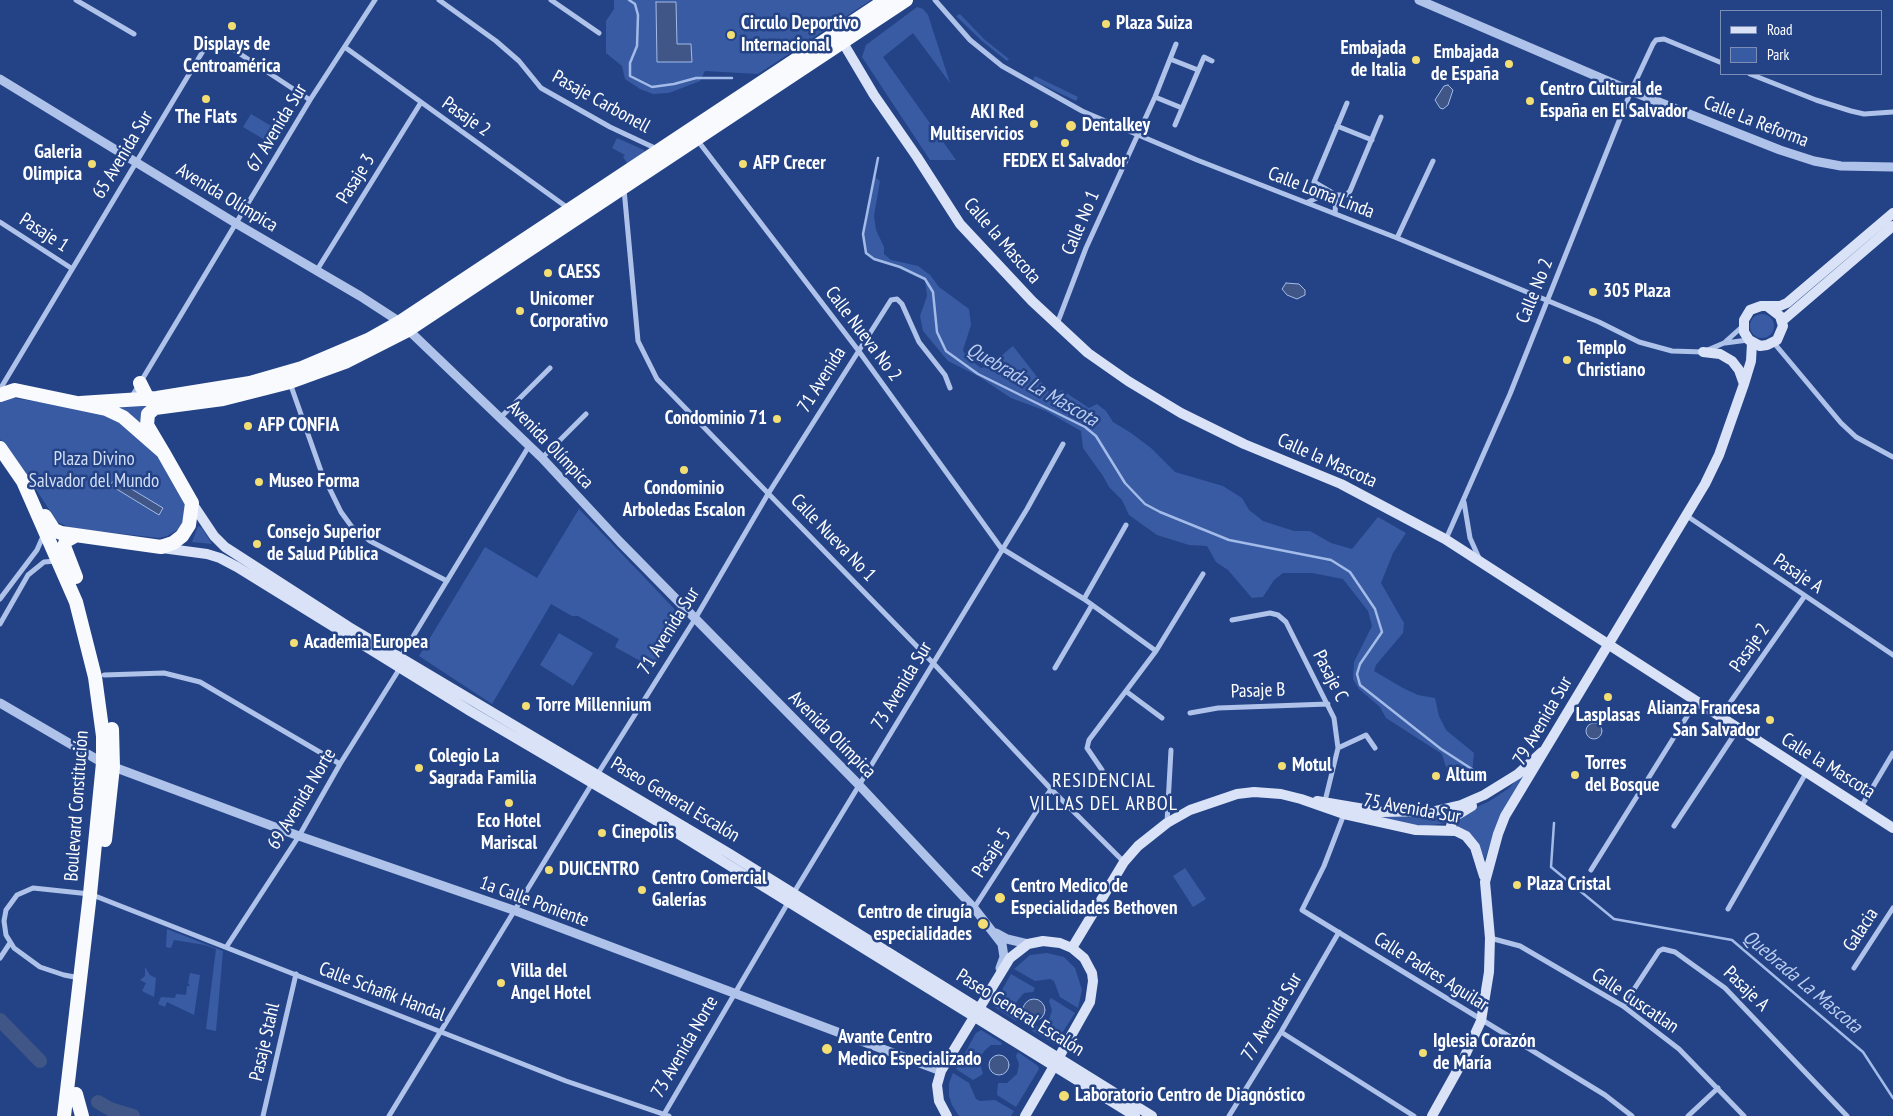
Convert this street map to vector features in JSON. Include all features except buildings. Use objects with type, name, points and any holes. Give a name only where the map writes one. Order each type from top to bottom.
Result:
[{"type":"highway","points":[[0,448],[54,530],[75,536],[161,547],[173,543],[182,536],[189,525],[192,503],[147,425],[148,414],[155,408],[223,399],[290,382],[345,362],[697,140],[840,38],[886,0]]},
{"type":"highway","points":[[80,404],[129,401],[210,391],[295,371],[404,326],[571,209],[660,151],[840,38],[906,0]]},
{"type":"highway","points":[[140,383],[148,399]]},
{"type":"highway","points":[[4,389],[106,409],[123,417],[163,452]]},
{"type":"highway","name":"Boulevard Constitución","points":[[22,480],[60,562],[76,602],[93,666],[108,765]]},
{"type":"highway","name":"Boulevard Constitución","points":[[64,1116],[72,1091],[112,730],[104,676],[87,607],[64,546],[66,541],[75,536]]},
{"type":"highway","name":"Boulevard Constitución","points":[[73,1116],[72,1091],[80,978],[94,895]]},
{"type":"highway","name":"Boulevard Constitución","points":[[58,1116],[72,1091]]},
{"type":"highway","name":"Boulevard Constitución","points":[[72,1091],[82,1116]]},
{"type":"main road","name":"Calle la Mascota","points":[[840,38],[874,95],[918,157],[960,224],[995,264],[1057,325],[1104,365],[1173,409],[1244,444],[1341,484],[1445,539],[1893,828]]},
{"type":"main road","points":[[1767,306],[1776,311],[1782,320],[1782,332],[1771,344],[1751,341],[1743,326],[1745,317],[1750,310],[1761,306],[1767,306],[1780,306],[1787,303],[1893,212]]},
{"type":"main road","points":[[1782,320],[1893,226]]},
{"type":"main road","name":"79 Avenida Sur","points":[[1432,1116],[1461,1064],[1481,1021],[1489,972],[1490,938],[1485,882],[1493,848],[1505,816],[1687,516],[1719,455],[1751,362],[1751,341]]},
{"type":"main road","name":"79 Avenida Sur","points":[[1751,362],[1771,344]]},
{"type":"main road","points":[[1703,352],[1720,354],[1732,362],[1739,370],[1744,384]]},
{"type":"main road","name":"Paseo General Escalón","points":[[192,503],[214,536],[225,547],[506,733],[595,778],[1057,1062],[1152,1116]]},
{"type":"main road","name":"Paseo General Escalón","points":[[161,547],[220,558],[400,663]]},
{"type":"main road","name":"75 Avenida Sur","points":[[1303,800],[1325,801],[1382,812],[1435,811],[1462,805],[1484,795],[1518,774],[1548,747]]},
{"type":"main road","points":[[1450,829],[1454,817],[1458,813],[1498,793],[1514,780],[1518,774]]},
{"type":"main road","name":"75 Avenida Sur","points":[[1072,948],[1124,862],[1138,846],[1167,823],[1190,810],[1237,794],[1268,793],[1303,800],[1344,814],[1416,830],[1450,829],[1462,833],[1475,847],[1485,882]]},
{"type":"main road","points":[[947,1116],[939,1101],[938,1085],[942,1071],[1010,958],[1028,944],[1043,941],[1060,943],[1072,948],[1084,958],[1092,973],[1094,990],[1085,1012],[1024,1116]]},
{"type":"main road","name":"Paseo General Escalón","points":[[1057,1062],[1135,1116]]},
{"type":"street","points":[[76,0],[134,34]]},
{"type":"street","name":"67 Avenida Sur","points":[[129,401],[310,100],[346,48],[375,0]]},
{"type":"street","name":"Pasaje Carbonell","points":[[439,0],[496,41],[519,62],[541,88],[660,151]]},
{"type":"street","points":[[551,0],[599,33]]},
{"type":"street","name":"Calle Loma Linda","points":[[935,0],[970,40],[1014,74],[1075,108],[1136,135],[1398,238],[1546,302],[1598,322],[1639,342],[1672,350],[1703,352],[1724,343],[1743,326]]},
{"type":"street","name":"Calle La Reforma","points":[[1419,0],[1631,91],[1814,161],[1858,168],[1893,167]]},
{"type":"street","name":"Calle No 2","points":[[1445,539],[1464,501],[1631,91],[1653,44],[1660,39],[1720,61]]},
{"type":"street","name":"65 Avenida Sur","points":[[4,389],[71,268],[138,162],[210,41],[222,42],[310,100]]},
{"type":"street","name":"Calle No 1","points":[[1057,325],[1086,248],[1155,97],[1176,44]]},
{"type":"street","name":"Pasaje 2","points":[[346,48],[420,104],[571,209]]},
{"type":"street","points":[[1175,125],[1204,57],[1212,61]]},
{"type":"street","points":[[1170,58],[1198,70]]},
{"type":"street","points":[[1753,75],[1843,109],[1864,114],[1893,112]]},
{"type":"street","name":"Avenida Olímpica","points":[[0,79],[237,224],[317,270],[404,326],[542,458],[695,619],[859,785],[974,908],[996,933],[1004,953],[998,979]]},
{"type":"street","points":[[1155,97],[1182,108]]},
{"type":"street","points":[[1347,103],[1315,178],[1314,182],[1322,189],[1346,195],[1350,191],[1382,117]]},
{"type":"street","name":"Pasaje 3","points":[[317,270],[420,104]]},
{"type":"street","points":[[1337,126],[1372,140]]},
{"type":"street","name":"Calle Nueva No 2","points":[[697,140],[858,350],[1001,548]]},
{"type":"street","points":[[1398,238],[1433,161]]},
{"type":"street","name":"Calle Nueva No 1","points":[[624,186],[638,341],[647,363],[669,394],[934,664],[1051,789],[1124,862]]},
{"type":"street","points":[[1308,202],[1319,197],[1322,189]]},
{"type":"street","points":[[1335,214],[1336,194]]},
{"type":"street","name":"Pasaje 1","points":[[0,222],[71,268]]},
{"type":"street","name":"71 Avenida","points":[[768,494],[892,299],[897,299],[902,304],[919,342],[945,375],[950,388]]},
{"type":"street","name":"Calle Loma Linda","points":[[1724,343],[1751,341]]},
{"type":"street","points":[[1771,344],[1856,437],[1893,458]]},
{"type":"street","points":[[501,417],[550,368]]},
{"type":"street","points":[[290,382],[321,471],[341,512],[352,527],[370,541],[447,581]]},
{"type":"street","points":[[542,458],[586,414]]},
{"type":"street","name":"73 Avenida Sur","points":[[734,994],[934,664],[1001,548],[1027,509],[1063,444]]},
{"type":"street","name":"69 Avenida Norte","points":[[227,946],[299,836],[447,581],[529,446]]},
{"type":"street","name":"71 Avenida Sur","points":[[389,1116],[439,1030],[516,911],[595,778],[695,619],[768,494]]},
{"type":"street","points":[[1464,501],[1470,538],[1481,561]]},
{"type":"street","name":"Pasaje A","points":[[1687,516],[1804,597],[1893,655]]},
{"type":"street","points":[[1084,599],[1126,524]]},
{"type":"street","points":[[0,599],[36,550],[45,532]]},
{"type":"street","points":[[1001,548],[1092,604],[1156,651]]},
{"type":"street","points":[[0,624],[31,571],[44,562],[60,562]]},
{"type":"street","points":[[1102,770],[1087,748],[1089,740],[1156,651],[1203,574]]},
{"type":"street","name":"Pasaje 2","points":[[1720,718],[1804,597]]},
{"type":"street","points":[[1055,668],[1092,604]]},
{"type":"street","name":"Pasaje C","points":[[1232,620],[1270,613],[1278,615],[1286,622],[1334,718],[1338,748],[1325,801]]},
{"type":"street","points":[[104,676],[164,673],[200,682],[340,764]]},
{"type":"street","points":[[1127,692],[1162,718]]},
{"type":"street","points":[[1591,870],[1696,702]]},
{"type":"street","name":"1a Calle Poniente","points":[[0,703],[108,765],[299,836],[516,911],[942,1071]]},
{"type":"street","name":"Pasaje B","points":[[1190,713],[1218,708],[1328,704]]},
{"type":"street","points":[[1674,826],[1738,729]]},
{"type":"street","points":[[1338,748],[1366,735],[1375,748]]},
{"type":"street","points":[[1167,823],[1171,750]]},
{"type":"street","points":[[1861,807],[1893,753]]},
{"type":"street","points":[[1728,909],[1806,773]]},
{"type":"street","name":"Pasaje 5","points":[[974,908],[1051,789]]},
{"type":"street","name":"Calle Padres Aguilar","points":[[1344,814],[1324,866],[1302,910],[1605,1095],[1632,1116]]},
{"type":"street","name":"Calle Schafik Handal","points":[[10,943],[5,931],[4,915],[17,896],[33,888],[94,895],[566,1081],[665,1115]]},
{"type":"street","name":"Galacia","points":[[1854,968],[1893,908]]},
{"type":"street","name":"77 Avenida Sur","points":[[1229,1116],[1282,1032],[1339,932]]},
{"type":"street","name":"Avenida Olímpica","points":[[996,933],[1007,939],[1028,944]]},
{"type":"street","name":"Calle Cuscatlan","points":[[1490,938],[1520,946],[1623,1006],[1679,1049],[1744,1116]]},
{"type":"street","points":[[0,958],[10,943],[25,958],[40,967],[64,976],[80,978]]},
{"type":"street","name":"Pasaje A","points":[[1623,1006],[1659,951],[1663,949],[1675,952],[1725,988],[1847,1116]]},
{"type":"street","name":"Pasaje Stahl","points":[[263,1116],[296,974]]},
{"type":"street","name":"73 Avenida Norte","points":[[665,1115],[734,994]]},
{"type":"street","points":[[1282,1032],[1414,1116]]},
{"type":"street","points":[[1688,1116],[1718,1088]]},
{"type":"green space","name":"Circulo Deportivo Internacional","points":[[614,0],[871,0],[758,74],[705,71],[700,81],[669,93],[653,94],[640,89],[625,79],[622,66],[606,53],[606,21],[614,9]]},
{"type":"green space","points":[[917,7],[923,9],[928,15],[950,83],[913,33],[883,57],[956,160],[930,160],[862,57],[866,45]]},
{"type":"green space","points":[[960,14],[985,40],[1009,59],[1007,61],[982,41],[956,16]]},
{"type":"green space","points":[[1035,76],[1078,97],[1076,101],[1033,80]]},
{"type":"green space","points":[[251,114],[278,130],[270,143],[243,127]]},
{"type":"green space","points":[[617,138],[644,150],[645,155],[630,167],[623,157],[625,155],[612,148]]},
{"type":"green space","points":[[875,177],[880,181],[874,216],[876,230],[884,247],[884,254],[891,260],[918,266],[930,275],[939,287],[969,309],[971,325],[963,350],[967,358],[981,368],[989,366],[1013,346],[1052,396],[1062,390],[1089,408],[1097,404],[1106,411],[1113,422],[1151,448],[1175,472],[1223,486],[1242,498],[1249,510],[1263,521],[1294,531],[1310,531],[1331,543],[1352,549],[1378,517],[1406,533],[1393,553],[1381,583],[1404,623],[1403,633],[1376,665],[1374,671],[1418,695],[1435,698],[1439,716],[1446,730],[1474,753],[1472,773],[1465,776],[1446,767],[1442,754],[1386,718],[1380,707],[1359,689],[1353,679],[1354,662],[1372,626],[1368,611],[1343,579],[1312,573],[1283,573],[1274,580],[1263,597],[1252,598],[1228,570],[1216,562],[1207,546],[1189,545],[1157,535],[1129,515],[1122,500],[1109,487],[1083,448],[1081,431],[1046,411],[1011,398],[978,376],[948,361],[923,331],[920,316],[927,296],[925,279],[900,267],[874,259],[866,253],[863,234]]},
{"type":"green space","points":[[1762,314],[1771,317],[1774,326],[1771,335],[1762,338],[1753,335],[1750,326],[1753,317]]},
{"type":"green space","name":"Plaza Divino Salvador del Mundo","points":[[13,398],[104,412],[150,444],[185,499],[187,514],[179,529],[159,538],[71,528],[57,522],[25,472],[0,439],[0,402]]},
{"type":"green space","points":[[150,403],[141,423],[120,408],[129,407]]},
{"type":"green space","points":[[579,509],[683,618],[653,668],[615,647],[619,639],[578,616],[572,616],[551,604],[492,704],[419,656],[485,547],[537,578]]},
{"type":"green space","points":[[198,526],[202,528],[212,544],[192,542]]},
{"type":"green space","points":[[559,633],[593,653],[573,686],[540,665]]},
{"type":"green space","points":[[1534,761],[1490,844],[1485,859],[1479,847],[1458,827],[1457,823],[1465,812],[1488,802],[1508,789]]},
{"type":"green space","points":[[1464,808],[1446,823],[1426,826],[1409,826],[1369,815],[1419,817]]},
{"type":"green space","points":[[1185,868],[1206,899],[1193,907],[1173,876]]},
{"type":"green space","points":[[167,929],[223,951],[216,1031],[206,1029],[216,949],[205,945],[174,940],[171,948],[166,947]]},
{"type":"green space","points":[[1047,953],[1064,957],[1075,968],[1082,990],[1078,1008],[1060,997],[1054,981],[1050,979],[1035,981],[1014,969],[1030,955]]},
{"type":"green space","points":[[145,967],[150,975],[156,978],[154,997],[142,991],[146,983],[140,980],[145,976]]},
{"type":"green space","points":[[190,973],[200,975],[194,1015],[167,1002],[165,1007],[158,1004],[161,997],[175,998],[176,994],[186,995],[187,986],[190,986],[188,983]]},
{"type":"green space","points":[[1011,974],[1035,988],[1033,992],[1024,993],[1017,1001],[1014,1008],[1016,1021],[993,1006]]},
{"type":"green space","points":[[1051,998],[1075,1013],[1055,1044],[1031,1030],[1033,1027],[1044,1025],[1049,1020],[1052,1010],[1049,1001]]},
{"type":"green space","points":[[981,1030],[1002,1043],[1001,1045],[991,1045],[984,1051],[979,1060],[983,1074],[973,1080],[956,1069],[976,1033]]},
{"type":"green space","points":[[1018,1052],[1038,1066],[1039,1069],[1016,1107],[997,1095],[998,1083],[1007,1083],[1017,1074],[1019,1064],[1016,1056]]},
{"type":"green space","points":[[953,1073],[969,1083],[976,1099],[980,1101],[995,1100],[1014,1111],[1011,1116],[959,1116],[949,1096],[949,1083]]},
{"type":"shaded area","points":[[656,2],[676,2],[677,44],[691,44],[692,62],[657,62]]},
{"type":"shaded area","points":[[1448,85],[1453,90],[1448,105],[1443,109],[1440,108],[1435,100],[1444,86]]},
{"type":"shaded area","points":[[1286,283],[1299,284],[1305,290],[1305,295],[1297,299],[1287,295],[1282,289]]},
{"type":"shaded area","points":[[115,479],[163,508],[159,515],[110,485]]},
{"type":"shaded area","points":[[1594,723],[1600,725],[1602,731],[1600,737],[1594,739],[1588,737],[1586,731],[1588,725]]},
{"type":"shaded area","points":[[1034,999],[1042,1002],[1045,1010],[1042,1018],[1034,1021],[1026,1018],[1023,1010],[1026,1002]]},
{"type":"shaded area","points":[[995,1055],[1003,1055],[1009,1061],[1009,1069],[1003,1075],[995,1075],[989,1069],[989,1061]]},
{"type":"waterway","name":"Quebrada La Mascota","points":[[629,0],[635,4],[638,15],[637,46],[630,63],[630,76],[652,87],[696,78],[732,78]]},
{"type":"waterway","name":"Quebrada La Mascota","points":[[878,158],[863,234],[866,253],[874,259],[900,267],[925,279],[933,292],[937,332],[946,351],[978,374],[1085,427],[1096,436],[1125,483],[1145,504],[1229,540],[1331,560],[1350,572],[1375,609],[1382,632],[1360,664],[1357,674],[1360,685],[1441,749],[1478,773]]},
{"type":"waterway","name":"Quebrada La Mascota","points":[[1554,823],[1551,867],[1614,919],[1732,940],[1863,1052],[1893,1098]]},
{"type":"waterway","points":[[0,1020],[40,1061]]},
{"type":"waterway","points":[[98,1102],[110,1109],[133,1116]]},
{"type":"place","name":"Plaza Suiza","points":[[1106,24]]},
{"type":"place","name":"Displays de Centroamérica","points":[[232,26]]},
{"type":"place","name":"Circulo Deportivo Internacional","points":[[731,35]]},
{"type":"place","name":"Embajada de Italia","points":[[1416,60]]},
{"type":"place","name":"Embajada de España","points":[[1509,64]]},
{"type":"place","name":"The Flats","points":[[206,99]]},
{"type":"place","name":"Centro Cultural de España en El Salvador","points":[[1530,101]]},
{"type":"place","name":"AKI Red Multiservicios","points":[[1034,124]]},
{"type":"place","name":"Dentalkey","points":[[1071,126]]},
{"type":"place","name":"FEDEX El Salvador","points":[[1065,143]]},
{"type":"place","name":"Galeria Olimpica","points":[[92,164]]},
{"type":"place","name":"AFP Crecer","points":[[743,164]]},
{"type":"place","name":"CAESS","points":[[548,273]]},
{"type":"place","name":"305 Plaza","points":[[1593,292]]},
{"type":"place","name":"Unicomer Corporativo","points":[[520,311]]},
{"type":"place","name":"Templo Christiano","points":[[1567,360]]},
{"type":"place","name":"Condominio 71","points":[[777,419]]},
{"type":"place","name":"AFP CONFIA","points":[[248,426]]},
{"type":"place","name":"Condominio Arboledas Escalon","points":[[684,470]]},
{"type":"place","name":"Museo Forma","points":[[259,482]]},
{"type":"place","name":"Consejo Superior de Salud Pública","points":[[257,544]]},
{"type":"place","name":"Academia Europea","points":[[294,643]]},
{"type":"place","name":"Lasplasas","points":[[1608,697]]},
{"type":"place","name":"Torre Millennium","points":[[526,706]]},
{"type":"place","name":"Alianza Francesa San Salvador","points":[[1770,720]]},
{"type":"place","name":"Motul","points":[[1282,766]]},
{"type":"place","name":"Colegio La Sagrada Familia","points":[[419,768]]},
{"type":"place","name":"Torres del Bosque","points":[[1575,775]]},
{"type":"place","name":"Altum","points":[[1436,776]]},
{"type":"place","name":"Eco Hotel Mariscal","points":[[509,803]]},
{"type":"place","name":"Cinepolis","points":[[602,833]]},
{"type":"place","name":"DUICENTRO","points":[[549,870]]},
{"type":"place","name":"Plaza Cristal","points":[[1517,885]]},
{"type":"place","name":"Centro Comercial Galerías","points":[[642,890]]},
{"type":"place","name":"Centro Medico de Especialidades Bethoven","points":[[1000,898]]},
{"type":"place","name":"Centro de cirugía especialidades","points":[[983,924]]},
{"type":"place","name":"Villa del Angel Hotel","points":[[501,983]]},
{"type":"place","name":"Avante Centro Medico Especializado","points":[[827,1049]]},
{"type":"place","name":"Iglesia Corazón de María","points":[[1423,1053]]},
{"type":"place","name":"Laboratorio Centro de Diagnóstico","points":[[1064,1096]]},
{"type":"district","name":"RESIDENCIAL VILLAS DEL ARBOL","points":[[1104,792]]}]
